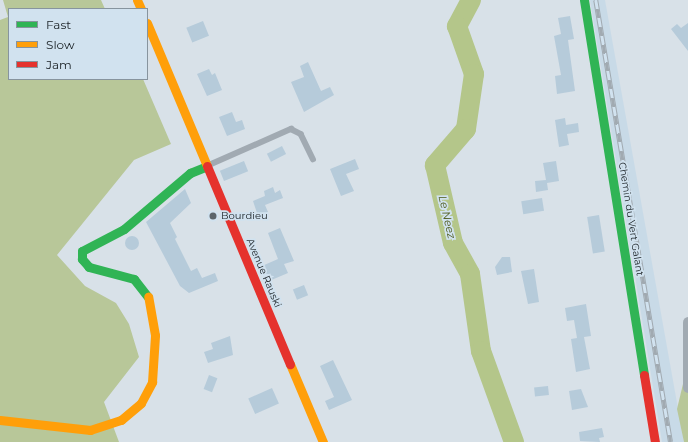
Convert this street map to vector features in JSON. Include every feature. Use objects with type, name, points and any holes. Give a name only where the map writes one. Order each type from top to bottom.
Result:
[{"type":"street","name":"Chemin du Vert Galant","points":[[584,0],[655,442]]},
{"type":"street","name":"Avenue Rauski","points":[[148,26],[323,442]]},
{"type":"street","points":[[0,420],[90,430],[121,420],[141,403],[152,382],[155,335],[150,300],[134,279],[89,267],[82,259],[82,251],[124,229],[190,173],[207,166]]},
{"type":"street","points":[[688,322],[688,387]]},
{"type":"lane","points":[[207,166],[291,129],[301,134],[313,159]]},
{"type":"shaded area","points":[[590,0],[605,0],[684,442],[662,442]]},
{"type":"green space","points":[[3,0],[101,0],[105,8],[8,8],[8,17]]},
{"type":"green space","points":[[8,17],[8,80],[143,80],[171,144],[134,160],[57,255],[85,286],[116,303],[129,324],[139,357],[104,402],[119,442],[0,442],[0,20]]},
{"type":"green space","points":[[688,363],[688,442],[684,442],[677,409]]},
{"type":"building","points":[[570,16],[574,39],[568,40],[575,91],[557,94],[555,76],[561,75],[554,36],[561,34],[558,18]]},
{"type":"building","points":[[203,21],[209,36],[192,43],[186,28]]},
{"type":"building","points":[[688,23],[688,51],[671,29],[677,24],[681,28]]},
{"type":"building","points":[[308,62],[321,91],[330,87],[334,95],[304,112],[291,82],[304,77],[300,66]]},
{"type":"building","points":[[209,69],[212,75],[215,73],[222,90],[207,96],[197,74]]},
{"type":"building","points":[[232,112],[236,122],[242,120],[245,129],[227,136],[219,117]]},
{"type":"building","points":[[565,118],[566,125],[578,123],[579,132],[567,134],[569,145],[559,147],[555,120]]},
{"type":"building","points":[[282,146],[286,154],[271,162],[267,154]]},
{"type":"building","points":[[355,159],[359,169],[346,174],[354,191],[341,196],[330,169]]},
{"type":"building","points":[[244,161],[248,171],[224,181],[220,171]]},
{"type":"building","points":[[556,161],[559,181],[547,183],[548,190],[536,192],[535,181],[546,180],[543,163]]},
{"type":"building","points":[[273,187],[275,193],[280,190],[283,198],[265,205],[268,212],[258,216],[253,201],[265,196],[264,191]]},
{"type":"building","points":[[185,189],[191,203],[170,223],[177,237],[175,239],[191,271],[197,268],[202,278],[215,273],[218,281],[189,293],[180,286],[146,222]]},
{"type":"building","points":[[542,198],[544,211],[523,214],[521,201]]},
{"type":"building","points":[[599,215],[605,252],[593,253],[587,217]]},
{"type":"building","points":[[280,228],[294,261],[284,264],[288,273],[269,281],[262,266],[278,259],[268,233]]},
{"type":"building","points":[[132,236],[137,238],[139,243],[137,248],[132,250],[127,248],[125,243],[127,238]]},
{"type":"building","points":[[502,257],[510,257],[512,272],[497,275],[495,267]]},
{"type":"building","points":[[534,269],[539,302],[528,304],[521,271]]},
{"type":"building","points":[[304,285],[308,295],[297,300],[293,289]]},
{"type":"building","points":[[586,304],[591,336],[584,337],[590,369],[576,372],[571,339],[577,338],[574,320],[567,321],[565,308]]},
{"type":"building","points":[[230,336],[233,355],[208,363],[204,352],[213,349],[211,343]]},
{"type":"building","points":[[333,360],[352,400],[329,410],[325,401],[334,397],[320,366]]},
{"type":"building","points":[[209,375],[217,378],[212,392],[204,389]]},
{"type":"building","points":[[548,386],[549,395],[535,396],[534,387]]},
{"type":"building","points":[[272,388],[279,404],[255,414],[248,399]]},
{"type":"building","points":[[581,389],[588,407],[572,410],[569,391]]},
{"type":"building","points":[[602,428],[604,437],[599,438],[600,442],[580,441],[579,432]]},
{"type":"waterway","name":"Le Neez","points":[[471,0],[457,26],[474,74],[466,129],[435,165],[453,243],[470,274],[481,351],[514,442]]},
{"type":"railway","points":[[596,0],[671,442]]},
{"type":"traffic: fast","points":[[584,0],[644,375]]},
{"type":"traffic: fast","points":[[148,297],[134,279],[89,267],[82,259],[82,251],[124,229],[190,173],[207,166]]},
{"type":"traffic: slow","points":[[137,0],[141,8]]},
{"type":"traffic: slow","points":[[148,25],[207,166]]},
{"type":"traffic: slow","points":[[0,420],[90,430],[121,420],[141,403],[152,382],[155,335],[148,297]]},
{"type":"traffic: slow","points":[[290,364],[323,442]]},
{"type":"traffic: jam","points":[[207,166],[290,364]]},
{"type":"traffic: jam","points":[[644,375],[655,442]]},
{"type":"place","name":"Bourdieu","points":[[213,216]]}]
